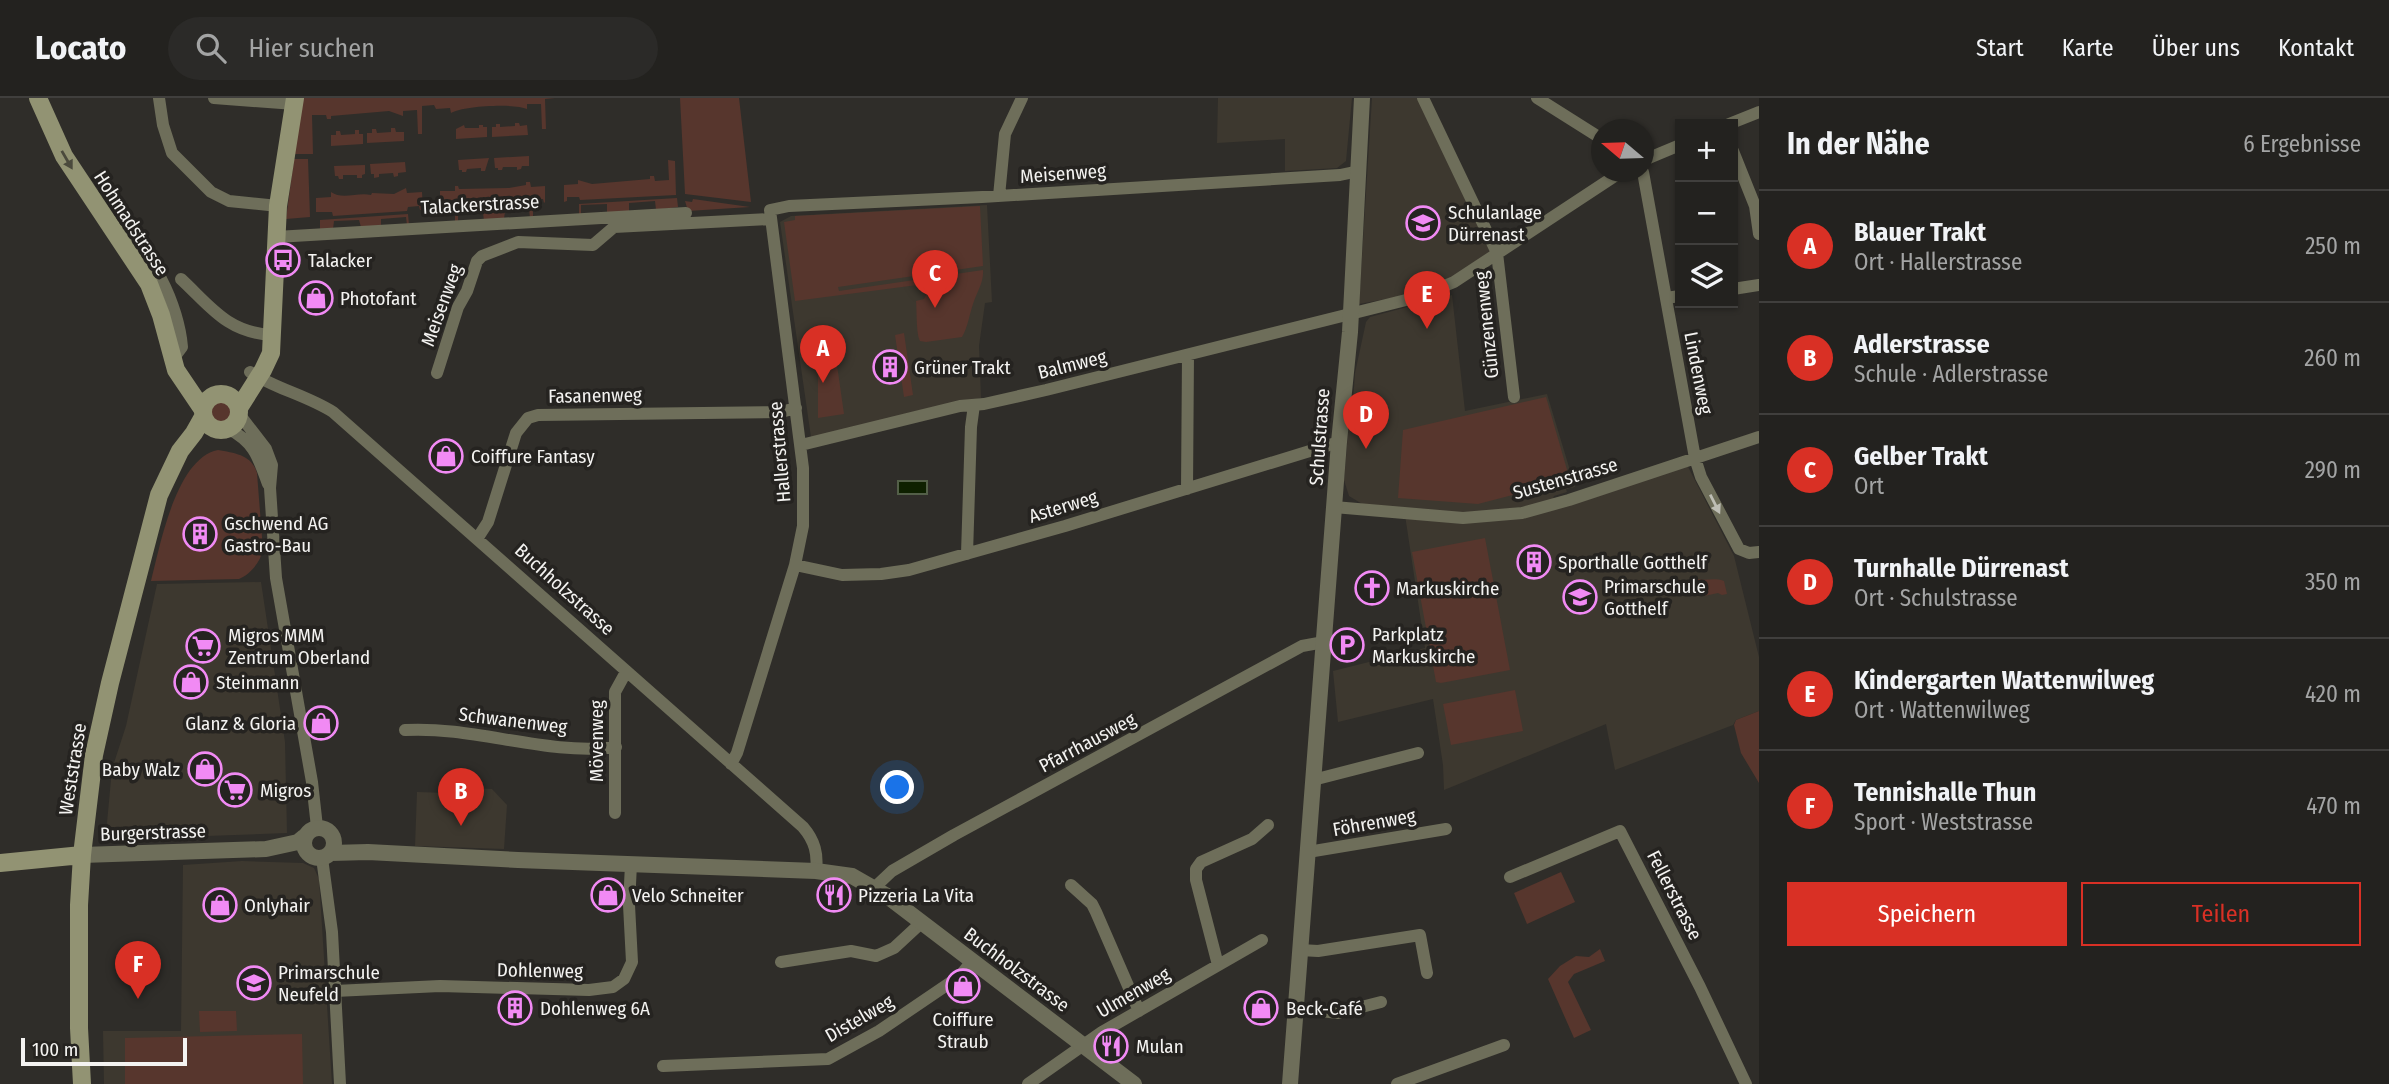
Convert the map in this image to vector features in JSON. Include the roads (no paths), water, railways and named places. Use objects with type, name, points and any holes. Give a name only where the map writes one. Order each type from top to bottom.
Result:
[{"type":"main road","name":"Hohmadstrasse","points":[[38,98],[64,156],[149,284],[178,353],[181,377],[203,413]]},
{"type":"main road","points":[[254,375],[223,394],[210,398],[203,413],[209,426],[224,430],[237,422],[239,411],[271,335],[278,206],[295,101]]},
{"type":"main road","points":[[223,394],[233,398],[239,411]]},
{"type":"main road","name":"Weststrasse","points":[[82,1084],[78,986],[82,855],[94,755],[103,709],[156,505],[170,470],[194,433],[203,413]]},
{"type":"main road","name":"Weststrasse","points":[[170,470],[188,458],[204,440],[224,430]]},
{"type":"main road","name":"Burgerstrasse","points":[[0,863],[82,855]]},
{"type":"street","points":[[159,98],[163,125],[172,153],[211,192],[229,201],[278,206]]},
{"type":"street","points":[[214,98],[295,101]]},
{"type":"street","points":[[999,196],[1005,134],[1022,98]]},
{"type":"street","name":"Schulstrasse","points":[[1290,1084],[1304,950],[1307,852],[1351,313],[1362,98]]},
{"type":"street","name":"Günzenenweg","points":[[1423,98],[1497,253],[1514,397]]},
{"type":"street","points":[[1537,98],[1591,132]]},
{"type":"street","points":[[1738,120],[1759,111]]},
{"type":"street","points":[[1654,156],[1675,147]]},
{"type":"street","points":[[1738,162],[1757,205],[1759,234]]},
{"type":"street","name":"Meisenweg","points":[[437,373],[458,307],[467,291],[477,261],[486,253],[518,242],[593,245],[614,228],[770,215],[789,206],[999,196],[1340,175],[1359,171]]},
{"type":"street","name":"Balmweg","points":[[800,445],[960,406],[1046,390],[1418,297],[1440,289],[1605,182]]},
{"type":"street","name":"Lindenweg","points":[[1645,182],[1695,458],[1701,477],[1739,549],[1749,553],[1759,552]]},
{"type":"street","name":"Talackerstrasse","points":[[276,237],[686,213]]},
{"type":"street","name":"Hallerstrasse","points":[[731,764],[795,565],[803,526],[804,482],[770,215]]},
{"type":"street","points":[[112,228],[125,233],[162,281],[179,326],[178,353]]},
{"type":"street","points":[[181,279],[235,327],[254,334],[271,335]]},
{"type":"street","points":[[1738,288],[1759,285]]},
{"type":"street","points":[[1666,298],[1675,297]]},
{"type":"street","points":[[1187,489],[1188,355]]},
{"type":"street","name":"Buchholzstrasse","points":[[254,375],[272,385],[307,397],[333,412],[477,539],[808,833],[817,853],[816,871]]},
{"type":"street","points":[[967,554],[974,405]]},
{"type":"street","name":"Fasanenweg","points":[[477,539],[488,522],[516,433],[528,418],[538,415],[781,412],[796,408]]},
{"type":"street","points":[[239,411],[272,465],[270,488],[278,595],[312,782],[318,833],[305,849],[321,855]]},
{"type":"street","points":[[224,430],[246,439],[254,449],[270,488]]},
{"type":"street","name":"Sustenstrasse","points":[[1334,507],[1446,517],[1500,516],[1544,508],[1759,437]]},
{"type":"street","name":"Asterweg","points":[[795,565],[842,575],[909,570],[1339,442]]},
{"type":"street","name":"Pfarrhausweg","points":[[874,888],[892,871],[954,835],[1302,646],[1324,642]]},
{"type":"street","name":"Mövenweg","points":[[615,813],[615,692],[626,672]]},
{"type":"street","name":"Schwanenweg","points":[[405,730],[439,731],[559,747],[616,747]]},
{"type":"street","points":[[1313,779],[1418,753]]},
{"type":"street","points":[[1218,965],[1196,880],[1196,869],[1201,862],[1252,839],[1268,825]]},
{"type":"street","name":"Föhrenweg","points":[[1307,852],[1446,829]]},
{"type":"street","name":"Fellerstrasse","points":[[1510,877],[1620,831],[1746,1084]]},
{"type":"street","points":[[318,833],[368,852]]},
{"type":"street","points":[[318,833],[334,844],[321,855]]},
{"type":"street","name":"Burgerstrasse","points":[[82,855],[266,849],[298,842],[318,833]]},
{"type":"street","name":"Burgerstrasse","points":[[266,849],[284,854],[368,852],[631,864]]},
{"type":"street","points":[[321,855],[329,895],[340,1084]]},
{"type":"street","name":"Buchholzstrasse","points":[[631,864],[843,873],[874,888],[1134,1084]]},
{"type":"street","name":"Dohlenweg","points":[[335,991],[428,987],[589,990],[613,987],[624,979],[632,962],[629,905],[631,864]]},
{"type":"street","points":[[1071,885],[1092,904],[1139,1011]]},
{"type":"street","points":[[781,962],[851,951],[876,956],[894,948],[921,923]]},
{"type":"street","points":[[1304,950],[1324,944],[1424,928]]},
{"type":"street","points":[[1304,950],[1332,950],[1420,935],[1427,973]]},
{"type":"street","name":"Ulmenweg","points":[[1028,1084],[1102,1032],[1262,940]]},
{"type":"street","name":"Distelweg","points":[[663,1066],[828,1059],[879,1031],[960,976],[972,961]]},
{"type":"street","points":[[1296,1008],[1338,1013],[1381,1002]]},
{"type":"street","points":[[1397,1084],[1504,1045]]},
{"type":"place","name":"Schulanlage Dürrenast","points":[[1423,223]]},
{"type":"place","name":"Talacker","points":[[283,260]]},
{"type":"place","name":"Photofant","points":[[316,298]]},
{"type":"place","name":"Gelber Trakt","points":[[935,308]]},
{"type":"place","name":"Kindergarten Wattenwilweg","points":[[1427,329]]},
{"type":"place","name":"Grüner Trakt","points":[[890,367]]},
{"type":"place","name":"Blauer Trakt","points":[[823,383]]},
{"type":"place","name":"Turnhalle Dürrenast","points":[[1366,449]]},
{"type":"place","name":"Coiffure Fantasy","points":[[446,456]]},
{"type":"place","name":"Gschwend AG Gastro-Bau","points":[[200,534]]},
{"type":"place","name":"Sporthalle Gotthelf","points":[[1534,562]]},
{"type":"place","name":"Markuskirche","points":[[1372,588]]},
{"type":"place","name":"Primarschule Gotthelf","points":[[1580,597]]},
{"type":"place","name":"Parkplatz Markuskirche","points":[[1347,645]]},
{"type":"place","name":"Migros MMM Zentrum Oberland","points":[[203,646]]},
{"type":"place","name":"Steinmann","points":[[191,682]]},
{"type":"place","name":"Glanz & Gloria","points":[[321,723]]},
{"type":"place","name":"Baby Walz","points":[[205,769]]},
{"type":"place","name":"Migros","points":[[235,790]]},
{"type":"place","name":"Adlerstrasse","points":[[461,826]]},
{"type":"place","name":"Velo Schneiter","points":[[608,895]]},
{"type":"place","name":"Pizzeria La Vita","points":[[834,895]]},
{"type":"place","name":"Onlyhair","points":[[220,905]]},
{"type":"place","name":"Primarschule Neufeld","points":[[254,983]]},
{"type":"place","name":"Coiffure Straub","points":[[963,986]]},
{"type":"place","name":"Tennishalle Thun","points":[[138,999]]},
{"type":"place","name":"Dohlenweg 6A","points":[[515,1008]]},
{"type":"place","name":"Beck-Café","points":[[1261,1008]]},
{"type":"place","name":"Mulan","points":[[1111,1046]]}]
